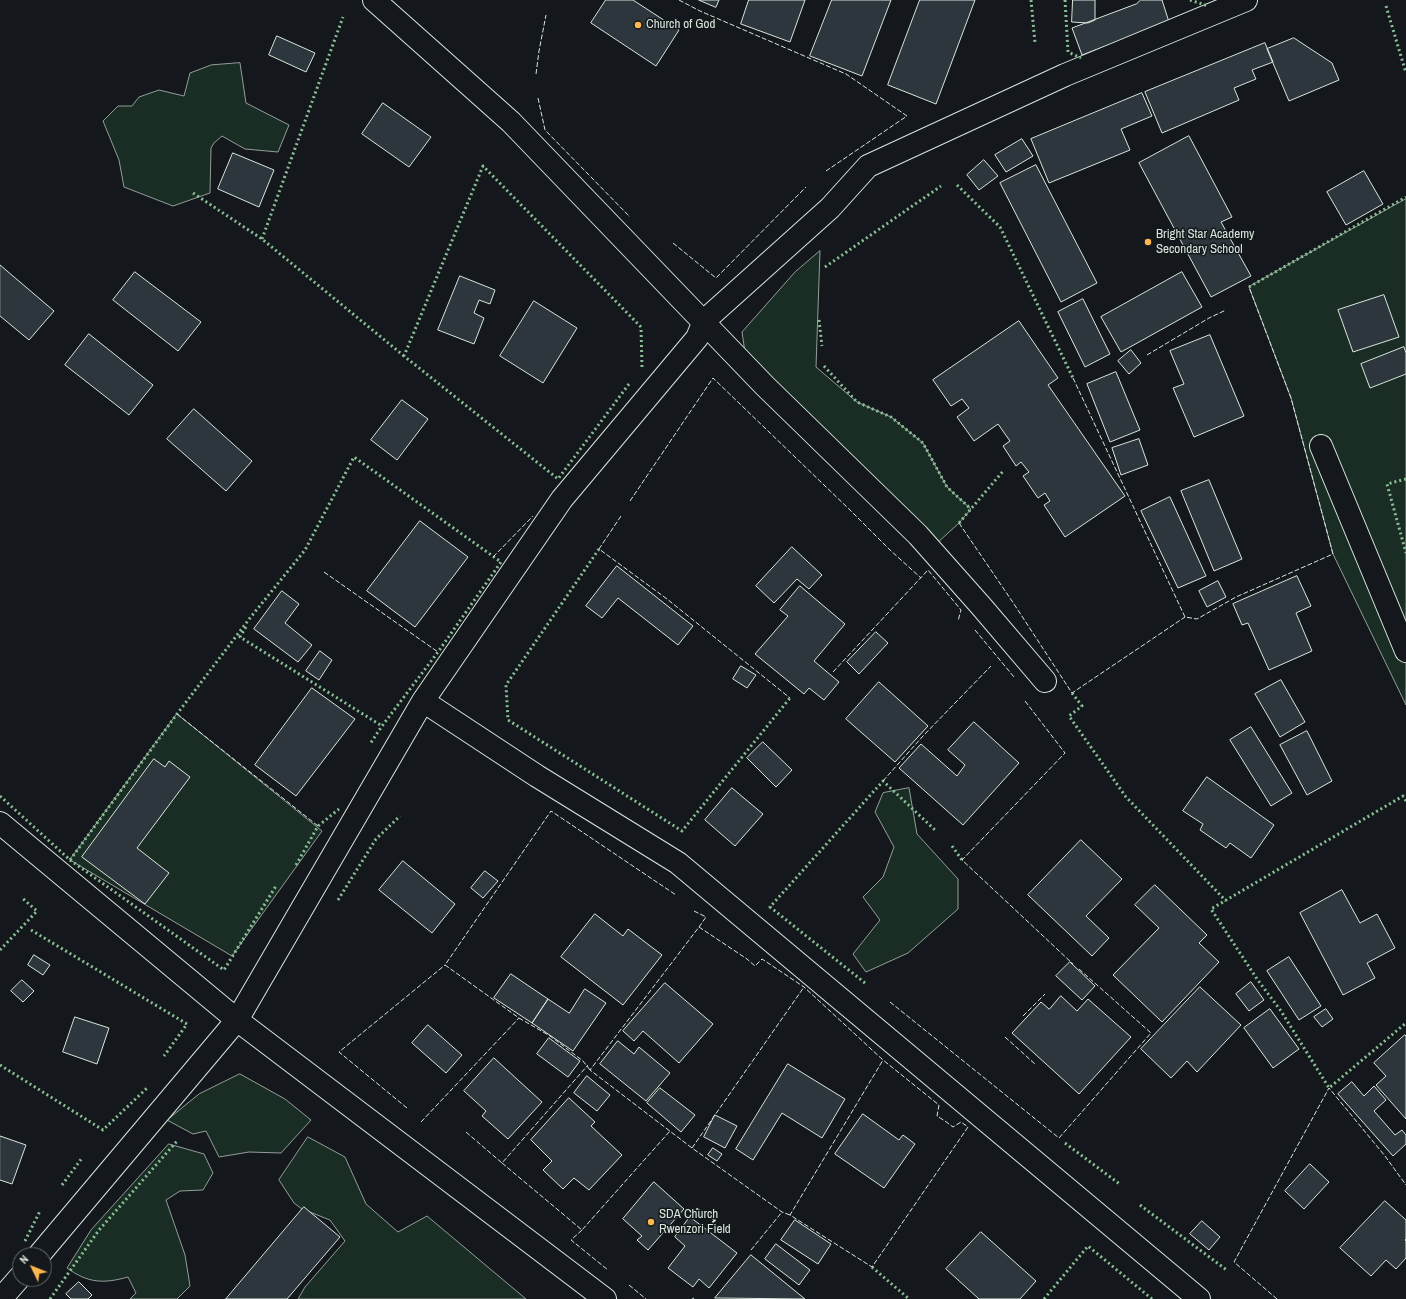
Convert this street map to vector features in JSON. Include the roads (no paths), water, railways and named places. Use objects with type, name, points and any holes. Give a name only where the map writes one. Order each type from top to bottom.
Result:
[{"type":"street","points":[[374,0],[511,122],[765,386],[918,535],[1045,681]]},
{"type":"street","points":[[46,1247],[237,1020],[423,701],[562,499],[697,338],[704,321],[830,208],[868,166],[1065,75],[1246,0]]},
{"type":"street","points":[[1321,446],[1406,651]]},
{"type":"street","points":[[423,701],[537,776],[678,863],[1199,1299]]},
{"type":"street","points":[[0,823],[237,1020],[605,1299]]},
{"type":"street","points":[[1,1299],[12,1286]]},
{"type":"place","name":"Church of God","points":[[638,25]]},
{"type":"place","name":"Bright Star Academy Secondary School","points":[[1148,242]]},
{"type":"place","name":"SDA Church Rwenzori Field","points":[[651,1222]]}]
